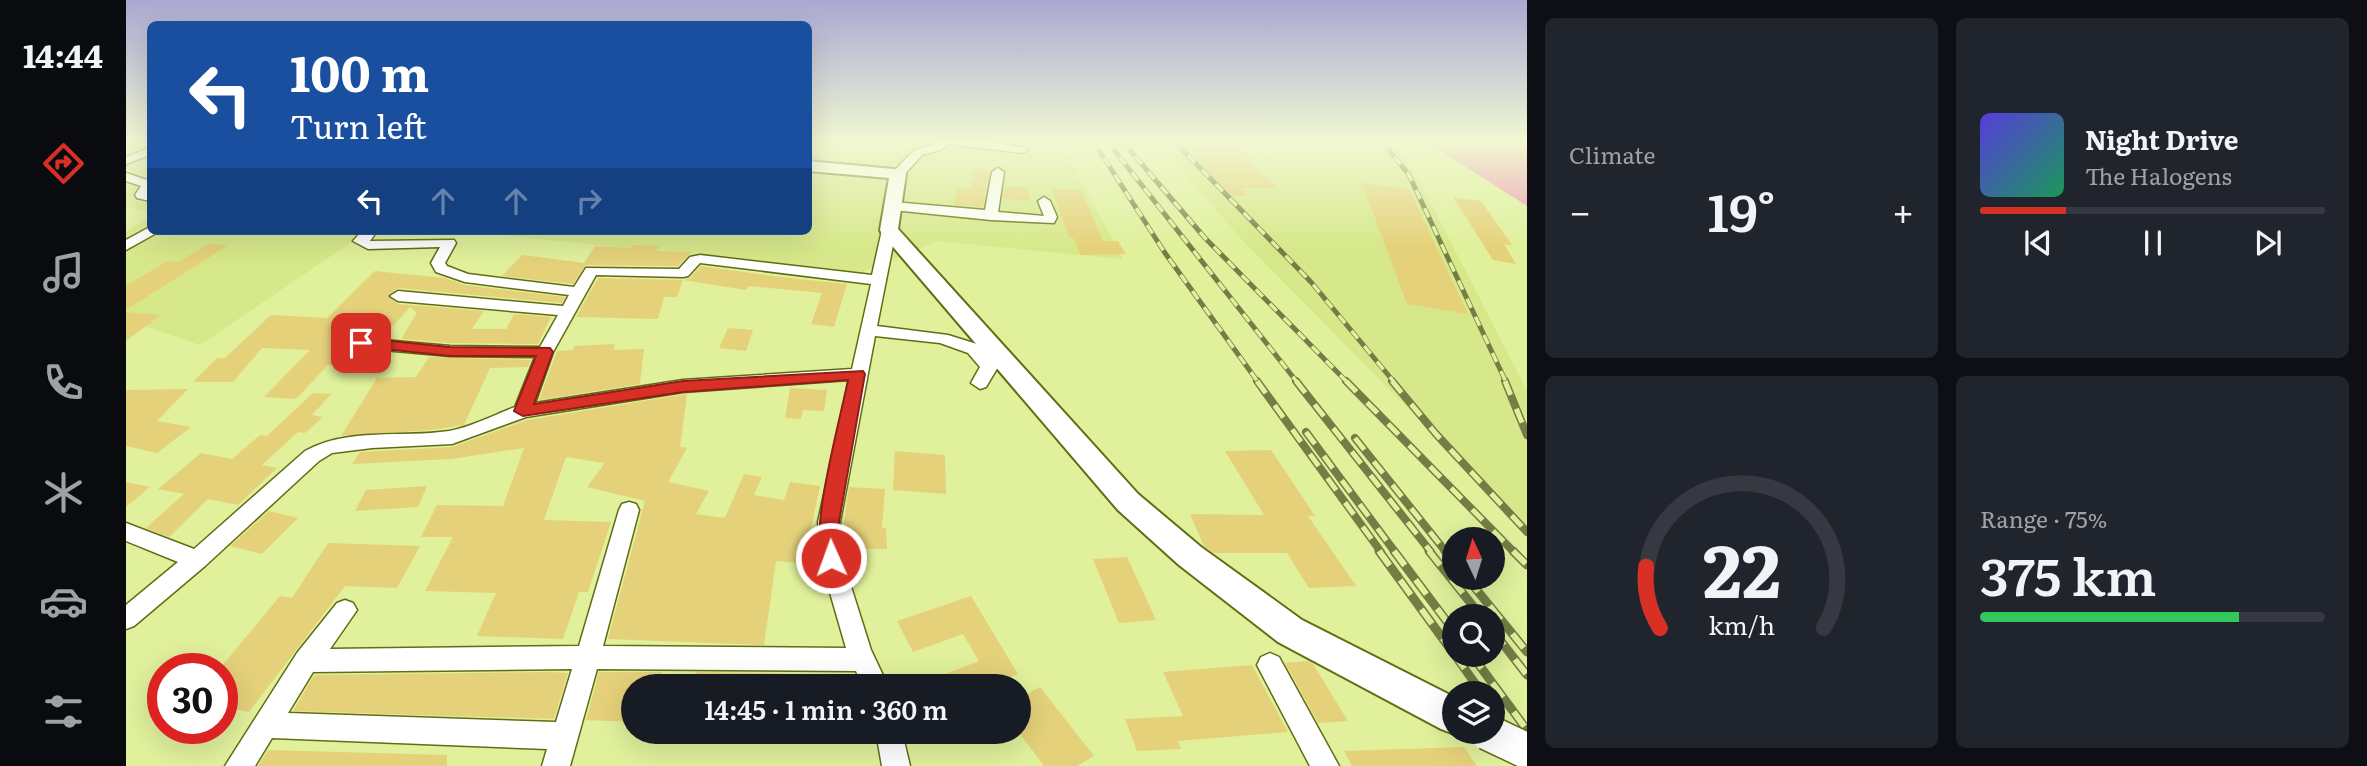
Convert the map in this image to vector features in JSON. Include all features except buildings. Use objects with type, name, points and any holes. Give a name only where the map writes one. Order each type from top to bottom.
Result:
[{"type":"street","points":[[126,177],[147,188]]},
{"type":"street","points":[[870,674],[831,558],[829,522],[898,177]]},
{"type":"street","points":[[991,216],[997,177]]},
{"type":"street","points":[[893,206],[1049,220],[1051,217],[1044,201]]},
{"type":"street","points":[[889,230],[1128,502],[1190,556],[1290,631],[1442,710]]},
{"type":"street","points":[[126,246],[147,234]]},
{"type":"street","points":[[366,235],[360,241],[368,245],[449,243],[438,263],[440,269],[465,278],[578,292]]},
{"type":"street","points":[[523,411],[545,352],[592,271],[683,273],[695,260],[700,259],[878,279]]},
{"type":"street","points":[[398,296],[567,311]]},
{"type":"street","points":[[867,330],[942,338],[974,349],[989,367],[980,383]]},
{"type":"street","points":[[361,343],[450,351],[545,352]]},
{"type":"street","points":[[126,619],[197,560],[312,456],[328,447],[372,440],[452,437],[523,411],[683,387],[858,374]]},
{"type":"street","points":[[556,766],[629,510]]},
{"type":"street","points":[[126,533],[197,560]]},
{"type":"street","points":[[239,766],[306,662],[345,610]]},
{"type":"street","points":[[306,662],[588,657],[864,660]]},
{"type":"street","points":[[1270,665],[1325,766]]},
{"type":"street","points":[[265,725],[565,736]]},
{"type":"street","points":[[1505,741],[1527,751]]},
{"type":"street","points":[[891,744],[896,766]]},
{"type":"shaded area","points":[[126,177],[147,177],[147,211],[126,206]]},
{"type":"shaded area","points":[[812,177],[1078,177],[1123,259],[937,241],[862,272],[499,235],[812,235]]},
{"type":"shaded area","points":[[1187,177],[1416,177],[1527,391],[1527,529],[1245,243]]},
{"type":"shaded area","points":[[1481,177],[1527,177],[1527,206]]},
{"type":"shaded area","points":[[147,218],[147,235],[362,235],[200,345],[126,320],[126,231]]},
{"type":"railway","points":[[1116,177],[1165,253],[1258,382]]},
{"type":"railway","points":[[1135,177],[1297,382]]},
{"type":"railway","points":[[1153,177],[1205,238],[1347,382]]},
{"type":"railway","points":[[1209,177],[1311,282],[1394,382]]},
{"type":"railway","points":[[1410,177],[1506,382]]},
{"type":"railway","points":[[1257,381],[1381,552]]},
{"type":"railway","points":[[1296,381],[1431,552]]},
{"type":"railway","points":[[1346,381],[1514,552]]},
{"type":"railway","points":[[1392,381],[1436,434],[1527,532]]},
{"type":"railway","points":[[1505,381],[1527,435]]},
{"type":"railway","points":[[1306,432],[1395,552]]},
{"type":"railway","points":[[1355,438],[1442,547]]},
{"type":"railway","points":[[1379,551],[1473,681]]},
{"type":"railway","points":[[1394,551],[1442,615]]},
{"type":"railway","points":[[1429,551],[1471,604]]},
{"type":"railway","points":[[1514,552],[1527,565]]},
{"type":"railway","points":[[1477,590],[1527,652]]},
{"type":"railway","points":[[1505,647],[1527,675]]},
{"type":"railway","points":[[1481,667],[1527,730]]},
{"type":"railway","points":[[1505,730],[1527,766]]},
{"type":"route","points":[[361,343],[450,351],[545,352],[523,411],[683,387],[858,374],[829,522],[831,558]]}]
